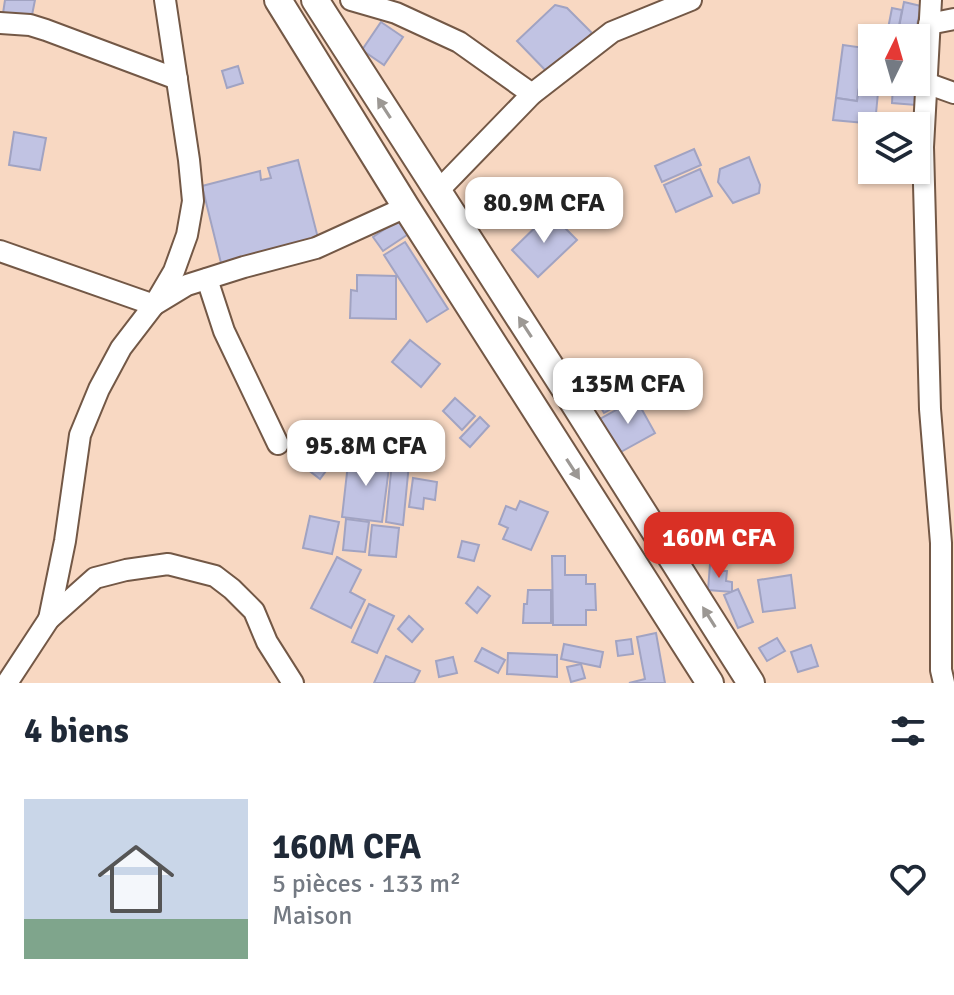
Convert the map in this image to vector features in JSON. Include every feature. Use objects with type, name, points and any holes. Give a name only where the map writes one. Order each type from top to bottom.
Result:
[{"type":"street","points":[[49,619],[65,541],[80,435],[99,389],[121,348],[154,305],[174,271],[187,235],[193,201],[165,0]]},
{"type":"street","points":[[278,0],[406,207],[710,683]]},
{"type":"street","points":[[315,0],[751,683]]},
{"type":"street","points":[[351,0],[396,13],[459,42],[532,94]]},
{"type":"street","points":[[437,192],[532,94],[612,32],[691,0]]},
{"type":"street","points":[[931,0],[929,24],[954,19]]},
{"type":"street","points":[[0,23],[30,25],[46,30],[177,79]]},
{"type":"street","points":[[930,84],[954,93]]},
{"type":"street","points":[[925,96],[923,147],[930,409],[948,542],[941,670],[944,683]]},
{"type":"street","points":[[154,305],[187,285],[316,248],[406,207]]},
{"type":"street","points":[[0,251],[154,305]]},
{"type":"street","points":[[207,279],[224,331],[278,444]]},
{"type":"street","points":[[7,683],[49,619],[95,578],[168,564],[215,576],[232,589],[254,611],[267,642],[293,683]]},
{"type":"building","points":[[5,0],[35,0],[30,25],[2,20]]},
{"type":"building","points":[[904,2],[921,6],[917,24],[900,24]]},
{"type":"building","points":[[555,5],[567,8],[592,33],[550,75],[517,41]]},
{"type":"building","points":[[892,8],[902,10],[899,24],[889,24]]},
{"type":"building","points":[[381,22],[403,37],[384,65],[362,50]]},
{"type":"building","points":[[843,45],[858,47],[857,101],[836,98]]},
{"type":"building","points":[[238,66],[243,83],[227,88],[222,71]]},
{"type":"building","points":[[858,95],[878,96],[876,112],[858,112],[858,122],[833,120],[836,98],[857,101]]},
{"type":"building","points":[[892,96],[918,96],[916,105],[892,103]]},
{"type":"building","points":[[14,132],[46,138],[40,170],[9,165]]},
{"type":"building","points":[[694,149],[701,165],[662,182],[655,166]]},
{"type":"building","points":[[749,157],[760,185],[759,193],[733,203],[718,182],[720,169]]},
{"type":"building","points":[[298,160],[319,242],[222,267],[202,186],[260,171],[261,180],[271,178],[268,168]]},
{"type":"building","points":[[700,169],[712,196],[676,212],[664,185]]},
{"type":"building","points":[[550,213],[577,240],[538,277],[512,250]]},
{"type":"building","points":[[400,219],[410,233],[383,251],[373,237]]},
{"type":"building","points":[[405,242],[448,309],[427,322],[384,255]]},
{"type":"building","points":[[357,275],[396,276],[396,319],[350,318],[351,290],[357,291]]},
{"type":"building","points":[[410,340],[440,364],[421,387],[392,362]]},
{"type":"building","points":[[630,373],[641,392],[604,413],[593,394]]},
{"type":"building","points":[[455,398],[475,416],[462,430],[443,411]]},
{"type":"building","points":[[636,399],[655,433],[619,453],[600,419]]},
{"type":"building","points":[[480,417],[489,426],[470,447],[460,438]]},
{"type":"building","points":[[320,432],[342,449],[320,479],[298,462]]},
{"type":"building","points":[[349,455],[390,460],[382,522],[342,517]]},
{"type":"building","points":[[392,462],[409,464],[403,525],[386,522]]},
{"type":"building","points":[[413,478],[437,482],[435,500],[424,498],[423,509],[409,507]]},
{"type":"building","points":[[520,501],[548,512],[531,550],[503,539],[508,528],[499,524],[506,506],[516,510]]},
{"type":"building","points":[[310,516],[339,522],[332,554],[303,548]]},
{"type":"building","points":[[346,519],[369,522],[365,552],[343,550]]},
{"type":"building","points":[[372,525],[399,528],[396,557],[369,555]]},
{"type":"building","points":[[462,541],[479,545],[474,561],[458,557]]},
{"type":"building","points":[[552,556],[565,556],[565,575],[586,575],[586,584],[595,584],[596,610],[586,610],[586,625],[553,625]]},
{"type":"building","points":[[337,557],[361,570],[350,592],[365,600],[351,628],[311,608]]},
{"type":"building","points":[[710,564],[722,565],[721,571],[727,571],[726,581],[732,582],[732,592],[708,590]]},
{"type":"building","points":[[791,575],[795,608],[763,612],[758,580]]},
{"type":"building","points":[[478,587],[490,596],[477,613],[466,603]]},
{"type":"building","points":[[738,589],[753,622],[738,628],[724,595]]},
{"type":"building","points":[[528,590],[551,590],[551,623],[523,623]]},
{"type":"building","points":[[369,604],[394,616],[377,653],[352,642]]},
{"type":"building","points":[[409,616],[423,629],[412,642],[398,629]]},
{"type":"building","points":[[656,633],[665,683],[629,683],[645,679],[637,637]]},
{"type":"building","points":[[777,638],[785,651],[767,661],[759,648]]},
{"type":"building","points":[[631,639],[633,654],[618,656],[616,641]]},
{"type":"building","points":[[564,644],[603,652],[600,667],[561,659]]},
{"type":"building","points":[[811,645],[818,666],[798,672],[791,652]]},
{"type":"building","points":[[482,648],[505,660],[498,673],[475,661]]},
{"type":"building","points":[[508,653],[557,655],[557,677],[507,674]]},
{"type":"building","points":[[386,656],[420,671],[414,683],[374,683]]},
{"type":"building","points":[[453,657],[457,673],[439,677],[436,661]]},
{"type":"building","points":[[581,664],[585,678],[571,682],[567,667]]}]
